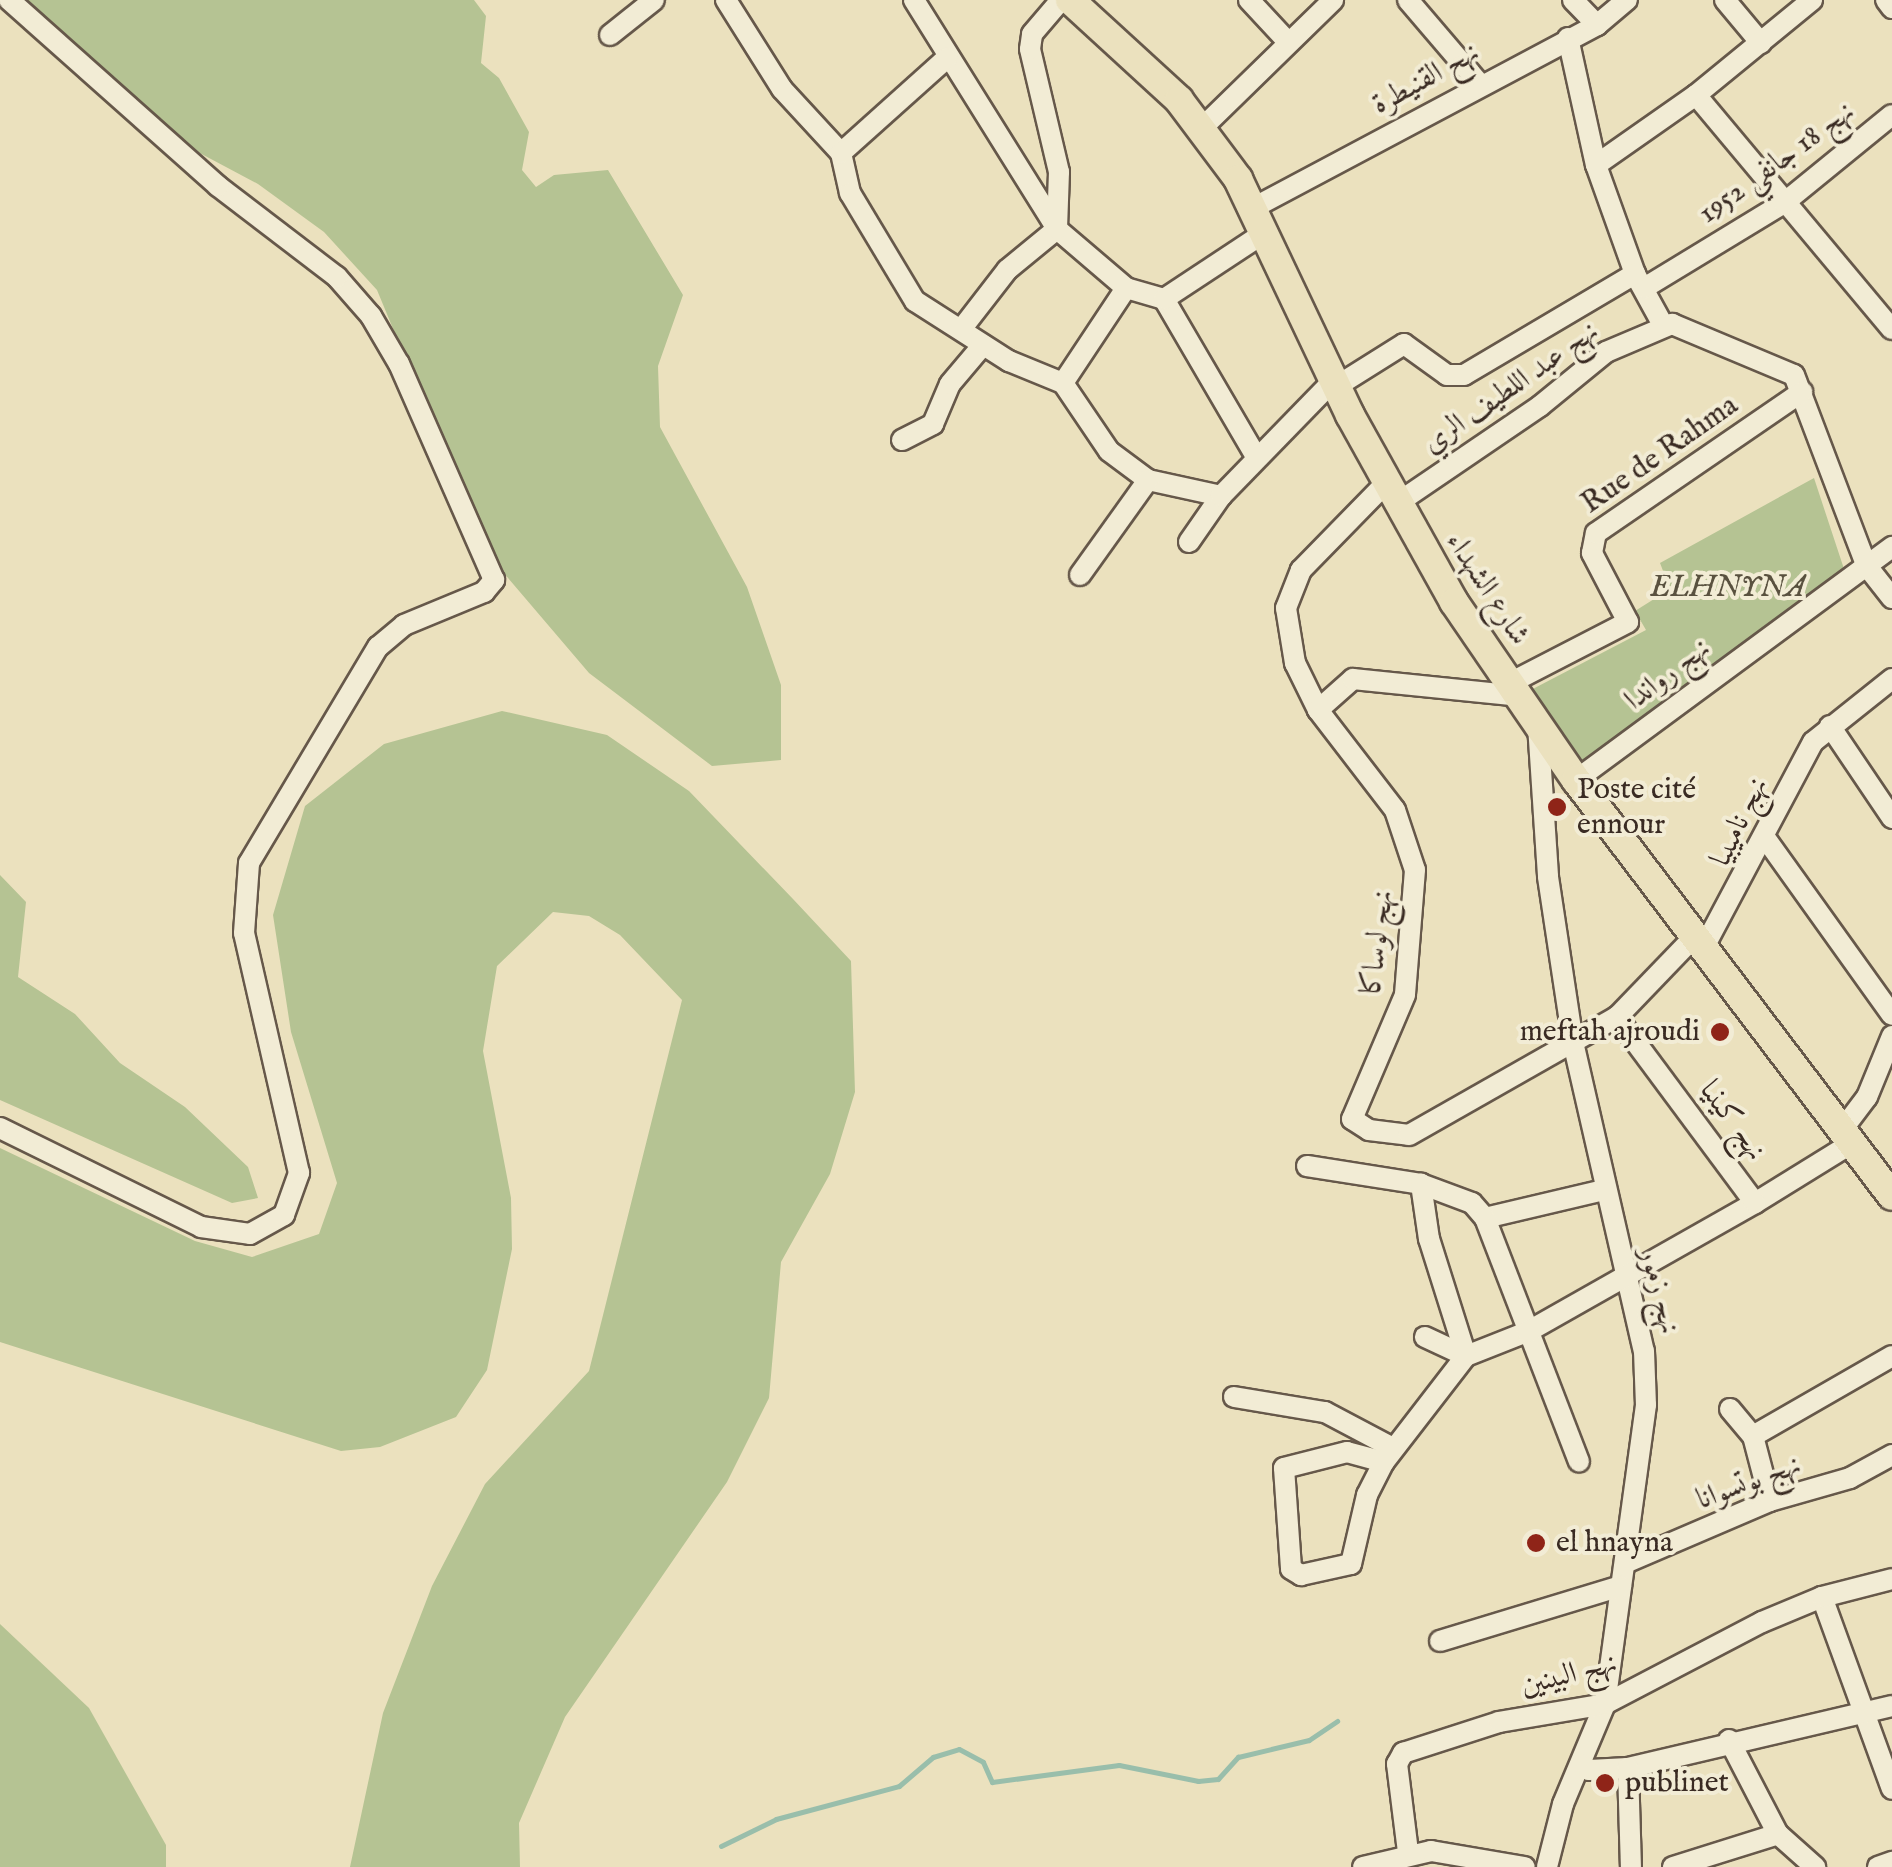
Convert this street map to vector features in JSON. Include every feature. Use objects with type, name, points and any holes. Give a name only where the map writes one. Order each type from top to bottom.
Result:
[{"type":"main road","name":"شارع الشهداء","points":[[1078,3],[1180,100],[1258,221],[1392,494],[1538,723],[1576,780],[1892,1196]]},
{"type":"street","points":[[0,1128],[201,1228],[250,1234],[284,1216],[300,1173],[244,933],[250,863],[378,647],[404,625],[484,592],[494,580],[399,364],[371,316],[336,276],[218,186],[8,0]]},
{"type":"street","points":[[610,35],[654,0]]},
{"type":"street","points":[[726,0],[782,89],[841,153],[850,194],[900,285],[931,313],[963,327],[983,345],[1063,383],[1109,451],[1148,480],[1221,496]]},
{"type":"street","points":[[914,0],[1057,229],[1126,288],[1164,299],[1257,458]]},
{"type":"street","points":[[1248,0],[1288,42]]},
{"type":"street","points":[[1200,130],[1332,0]]},
{"type":"street","points":[[1408,0],[1479,84]]},
{"type":"street","points":[[1574,0],[1596,25]]},
{"type":"street","name":"نهح القنيطرة","points":[[1164,299],[1258,221],[1479,84],[1596,25],[1627,0]]},
{"type":"street","points":[[1726,0],[1761,43]]},
{"type":"street","points":[[1596,166],[1696,96],[1812,0]]},
{"type":"street","points":[[1886,0],[1892,8]]},
{"type":"street","points":[[963,327],[1007,270],[1057,229],[1059,172],[1030,49],[1032,34],[1078,3]]},
{"type":"street","points":[[1568,38],[1596,166],[1640,281],[1663,325],[1780,365],[1802,392],[1866,565],[1892,598]]},
{"type":"street","points":[[841,153],[947,58]]},
{"type":"street","points":[[1696,96],[1892,330]]},
{"type":"street","name":"نهج 18 جانفي 1952","points":[[1336,383],[1404,344],[1447,375],[1464,374],[1784,203],[1892,115]]},
{"type":"street","points":[[1063,383],[1088,336],[1126,288]]},
{"type":"street","name":"نهج عبد اللطيف الري","points":[[1392,494],[1540,406],[1606,352],[1663,325]]},
{"type":"street","points":[[902,440],[933,424],[950,384],[983,345]]},
{"type":"street","points":[[1189,542],[1221,496],[1336,383]]},
{"type":"street","name":"Rue de Rahma","points":[[1516,689],[1628,622],[1592,553],[1596,533],[1802,392]]},
{"type":"street","points":[[1080,575],[1148,480]]},
{"type":"street","name":"نهج لوساكا","points":[[1392,494],[1315,553],[1288,596],[1289,643],[1318,710],[1394,810],[1416,870],[1405,995],[1352,1119],[1369,1130],[1409,1135],[1617,1017],[1700,942]]},
{"type":"street","name":"نهج رواندا","points":[[1576,780],[1892,547]]},
{"type":"street","points":[[1318,710],[1353,679],[1516,689]]},
{"type":"street","name":"نهج ناميبيا","points":[[1700,942],[1766,839],[1808,751],[1830,726],[1892,679]]},
{"type":"street","name":"نهج زمور","points":[[1538,723],[1548,876],[1572,1042],[1644,1351],[1646,1404],[1604,1704],[1547,1867]]},
{"type":"street","points":[[1830,726],[1892,818]]},
{"type":"street","points":[[1766,839],[1892,1014]]},
{"type":"street","name":"نهج كينيا","points":[[1466,1356],[1527,1332],[1755,1203],[1617,1017]]},
{"type":"street","points":[[1755,1203],[1847,1136],[1892,1036]]},
{"type":"street","points":[[1307,1166],[1420,1184],[1472,1203],[1485,1218],[1579,1461]]},
{"type":"street","points":[[1420,1184],[1429,1240],[1466,1356]]},
{"type":"street","points":[[1485,1218],[1604,1190]]},
{"type":"street","points":[[1425,1337],[1466,1356]]},
{"type":"street","points":[[1389,1455],[1347,1452],[1284,1468],[1291,1570],[1301,1575],[1350,1564],[1366,1495],[1389,1455],[1466,1356]]},
{"type":"street","points":[[1753,1436],[1892,1356]]},
{"type":"street","points":[[1234,1397],[1326,1412],[1389,1455]]},
{"type":"street","points":[[1730,1409],[1753,1436],[1770,1501]]},
{"type":"street","name":"نهج بوتسوانا","points":[[1625,1563],[1770,1501],[1840,1482],[1892,1456]]},
{"type":"street","name":"نهج البينين","points":[[1408,1852],[1397,1764],[1403,1753],[1499,1722],[1604,1704],[1822,1597],[1892,1579]]},
{"type":"street","points":[[1440,1641],[1621,1586]]},
{"type":"street","points":[[1822,1597],[1892,1789]]},
{"type":"street","points":[[1582,1764],[1590,1770],[1628,1768],[1729,1740],[1892,1706]]},
{"type":"street","points":[[1729,1740],[1778,1834],[1815,1867]]},
{"type":"street","points":[[1628,1768],[1630,1867]]},
{"type":"street","points":[[1673,1867],[1778,1834]]},
{"type":"street","points":[[1362,1867],[1408,1852],[1524,1867]]},
{"type":"street","points":[[1878,1867],[1892,1862]]},
{"type":"green space","points":[[16,0],[474,0],[486,16],[481,63],[499,78],[529,132],[522,170],[536,187],[554,175],[608,170],[683,295],[658,366],[660,427],[747,587],[781,685],[781,760],[712,766],[589,673],[485,551],[377,290],[324,232],[258,184],[179,142]]},
{"type":"green space","name":"ELHNYNA","points":[[1814,478],[1845,572],[1579,763],[1527,692],[1646,630],[1635,611],[1670,589],[1660,563]]},
{"type":"green space","points":[[502,711],[607,735],[689,791],[851,961],[855,1092],[830,1174],[781,1262],[769,1398],[727,1482],[565,1717],[519,1823],[520,1867],[350,1867],[383,1713],[432,1586],[485,1484],[589,1371],[682,1000],[620,935],[589,916],[553,912],[497,966],[483,1051],[511,1198],[512,1249],[487,1370],[456,1417],[380,1447],[341,1451],[0,1342],[0,1148],[195,1241],[252,1257],[319,1234],[337,1183],[291,1032],[273,915],[305,806],[384,744]]},
{"type":"green space","points":[[0,875],[26,902],[18,977],[75,1014],[120,1063],[185,1107],[248,1167],[258,1198],[232,1203],[0,1100]]},
{"type":"green space","points":[[0,1624],[89,1708],[166,1845],[166,1867],[0,1867]]},
{"type":"waterway","points":[[721,1846],[776,1819],[899,1786],[933,1757],[959,1749],[983,1762],[992,1782],[1119,1765],[1198,1781],[1218,1779],[1238,1757],[1309,1740],[1337,1721]]},
{"type":"place","name":"Poste cité ennour","points":[[1557,807]]},
{"type":"place","name":"meftah ajroudi","points":[[1720,1032]]},
{"type":"place","name":"el hnayna","points":[[1536,1543]]},
{"type":"place","name":"publinet","points":[[1605,1783]]}]
